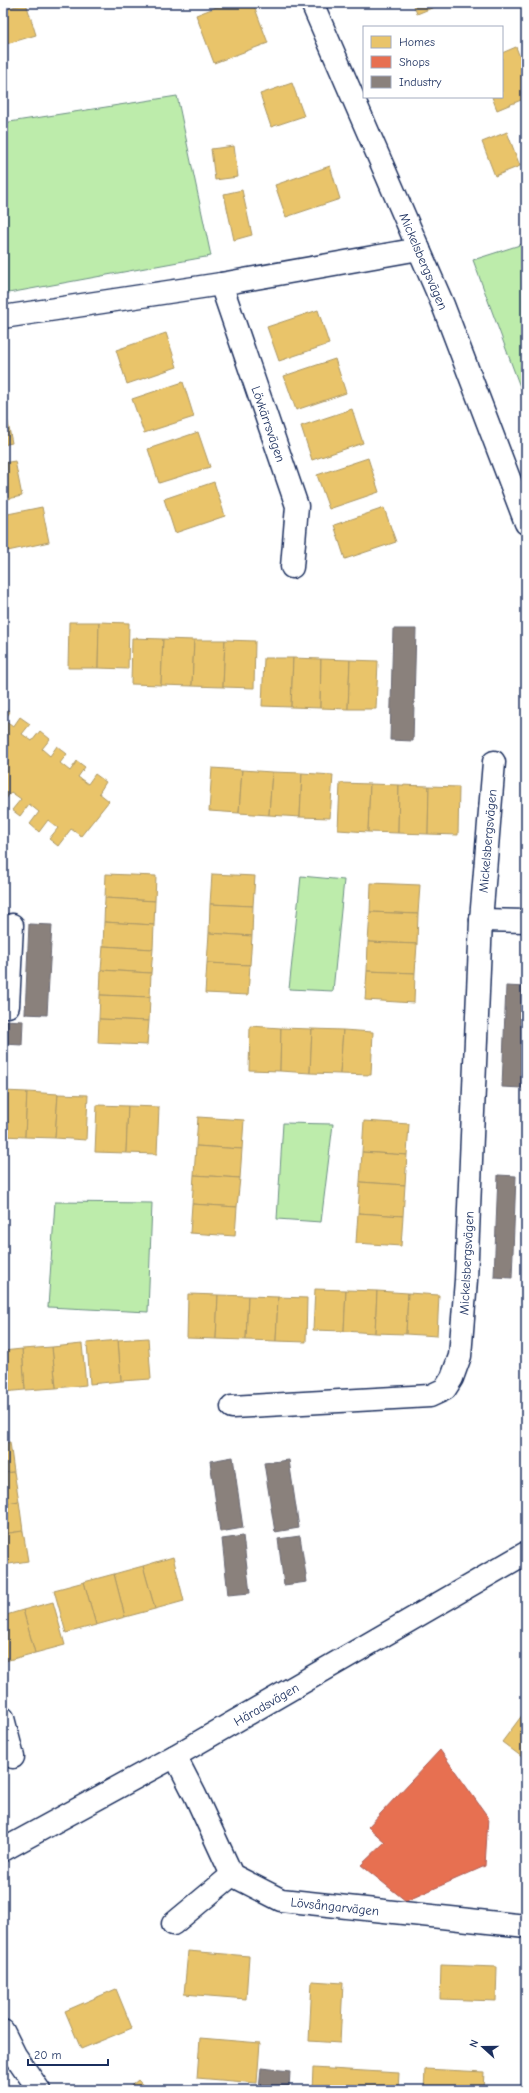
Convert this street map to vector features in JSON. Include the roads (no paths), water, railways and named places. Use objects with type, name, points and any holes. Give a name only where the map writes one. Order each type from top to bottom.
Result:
[{"type":"street","name":"Mickelsbergsvägen","points":[[312,3],[443,305],[526,523]]},
{"type":"street","points":[[3,317],[221,284],[419,249]]},
{"type":"street","name":"Lövkärrsvägen","points":[[221,284],[297,506],[292,567]]},
{"type":"street","name":"Mickelsbergsvägen","points":[[232,1408],[430,1396],[445,1388],[452,1378],[460,1356],[466,1280],[481,920],[494,762]]},
{"type":"street","points":[[481,920],[526,921]]},
{"type":"street","points":[[3,1006],[8,1006],[12,925]]},
{"type":"street","name":"Häradsvägen","points":[[3,1850],[175,1756],[526,1553]]},
{"type":"street","points":[[3,1718],[13,1757]]},
{"type":"street","points":[[174,1924],[232,1875],[175,1756]]},
{"type":"street","name":"Lövsångarvägen","points":[[232,1875],[281,1900],[526,1926]]},
{"type":"street","points":[[3,2031],[15,2055],[39,2090]]}]
